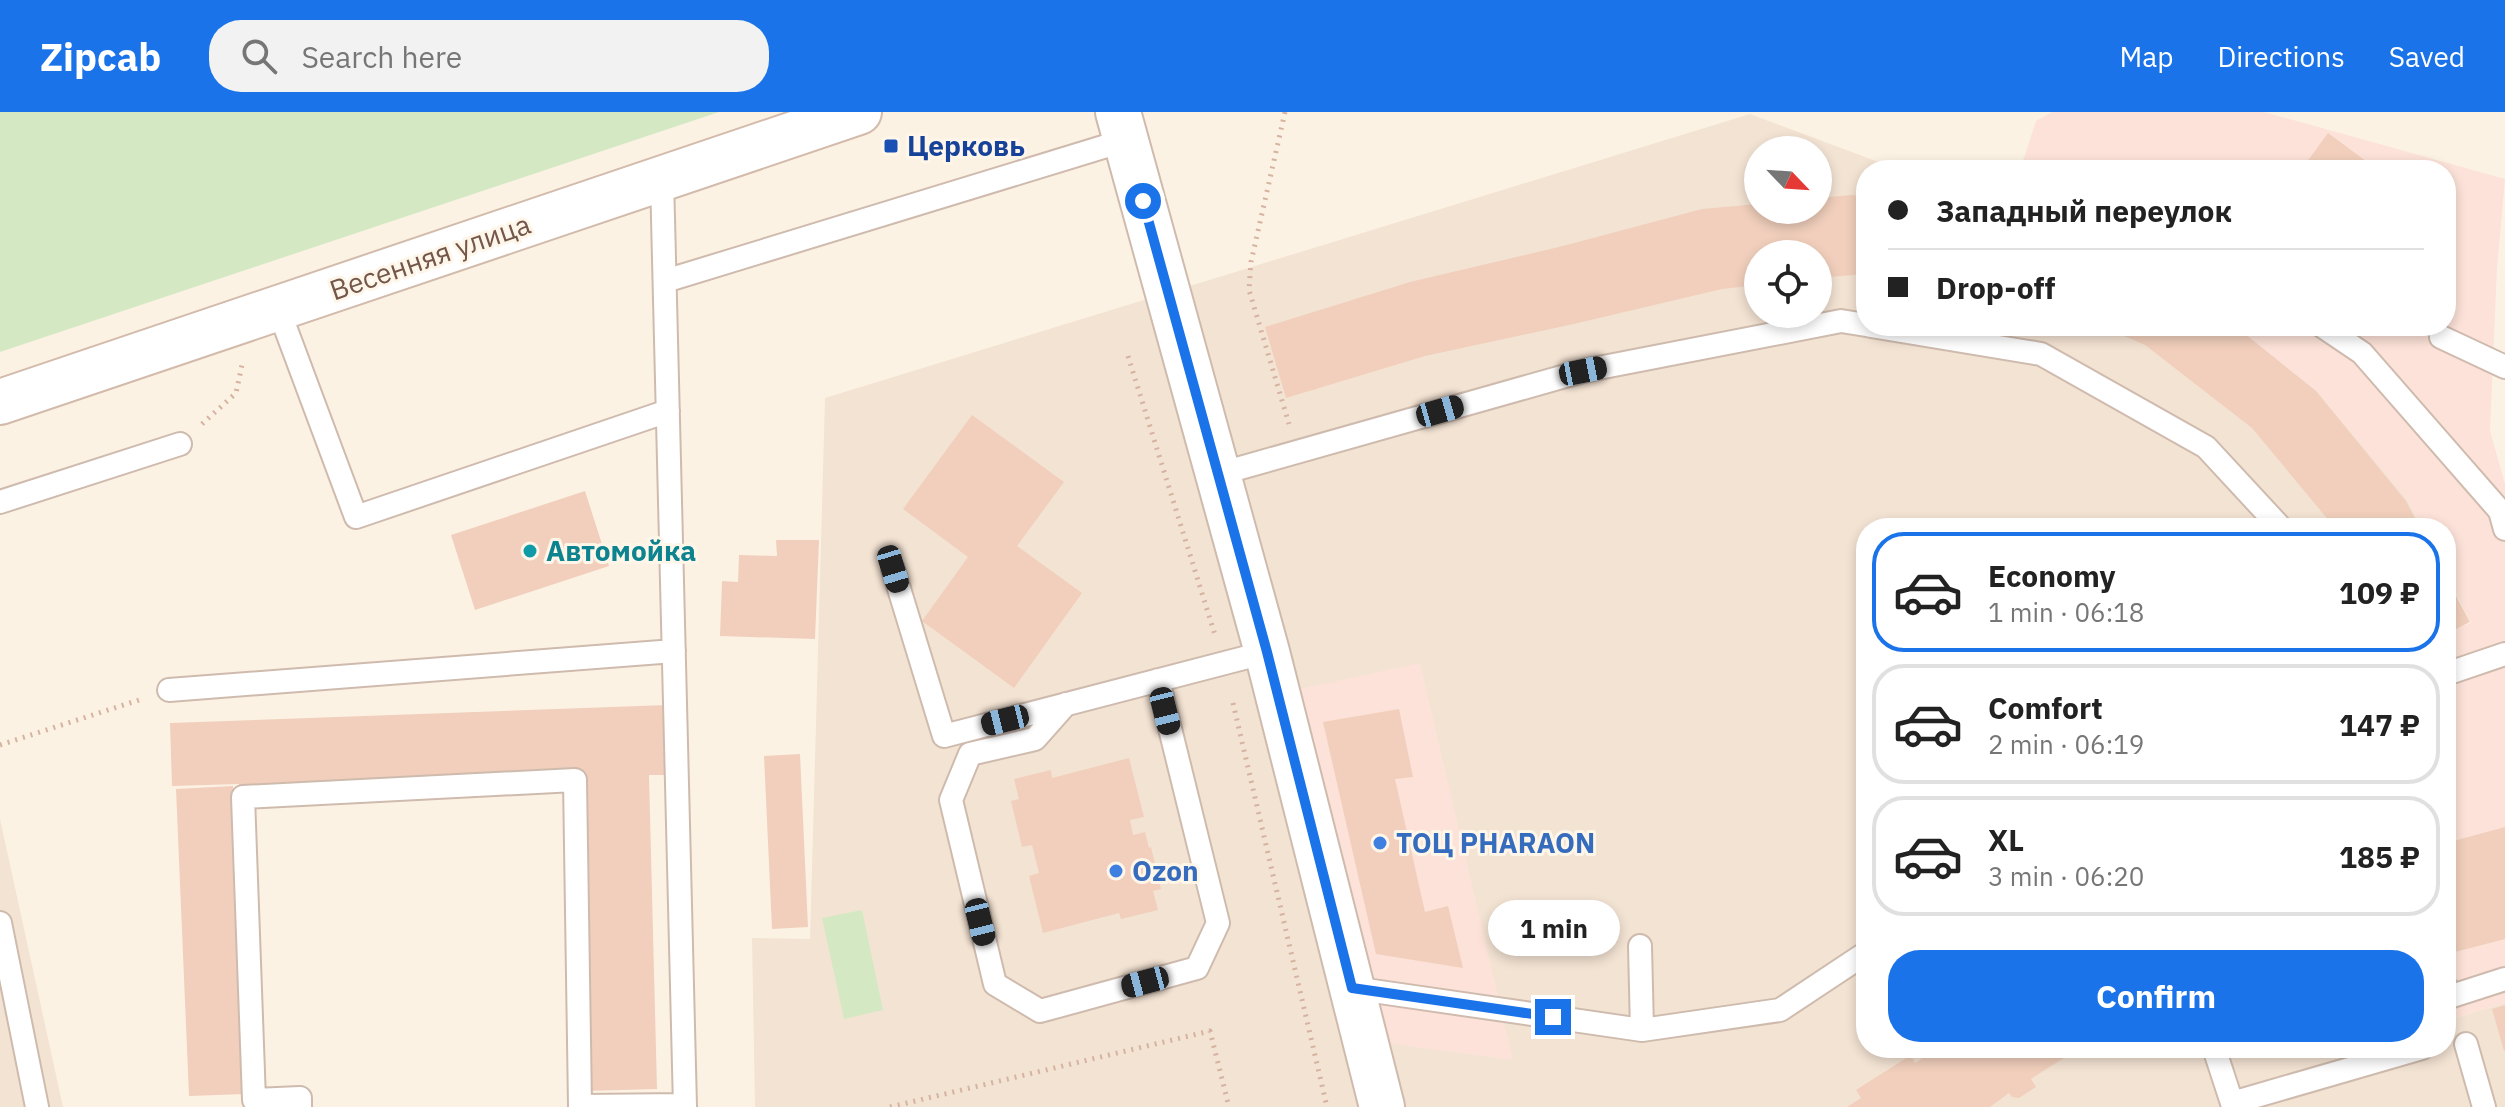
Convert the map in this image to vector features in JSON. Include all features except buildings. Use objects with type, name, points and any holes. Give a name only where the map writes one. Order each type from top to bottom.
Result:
[{"type":"street","name":"Весенняя улица","points":[[0,402],[859,112]]},
{"type":"street","points":[[1122,126],[1267,652],[1382,1107]]},
{"type":"lane","points":[[665,281],[1122,126]]},
{"type":"lane","points":[[300,1107],[300,1098],[254,1100],[243,797],[575,780],[580,1106],[685,1106],[662,178]]},
{"type":"lane","points":[[265,312],[356,517],[668,411]]},
{"type":"lane","points":[[1219,474],[1583,371],[1841,321],[1856,324]]},
{"type":"lane","points":[[1930,336],[2041,354],[2206,447],[2272,518]]},
{"type":"lane","points":[[2337,336],[2362,353],[2500,511],[2505,529]]},
{"type":"lane","points":[[2441,337],[2505,367]]},
{"type":"lane","points":[[0,502],[180,444]]},
{"type":"lane","points":[[893,569],[944,736],[1267,652]]},
{"type":"lane","points":[[169,690],[674,651]]},
{"type":"lane","points":[[2456,671],[2505,654]]},
{"type":"lane","points":[[1066,704],[1035,739],[970,754],[951,800],[995,984],[1040,1011],[1197,968],[1218,923],[1158,680]]},
{"type":"lane","points":[[1,930],[37,1107]]},
{"type":"lane","points":[[1640,946],[1642,1030]]},
{"type":"lane","points":[[1352,988],[1642,1030],[1780,1010],[1856,960]]},
{"type":"lane","points":[[2456,993],[2505,979]]},
{"type":"lane","points":[[2466,1044],[2484,1107]]},
{"type":"lane","points":[[2217,1058],[2232,1103],[2387,1058]]},
{"type":"path","points":[[1285,112],[1251,262],[1249,290],[1297,452]]},
{"type":"path","points":[[180,444],[236,393],[265,312]]},
{"type":"path","points":[[1128,356],[1224,663],[1327,1107]]},
{"type":"path","points":[[0,745],[169,690]]},
{"type":"path","points":[[890,1107],[1210,1031],[1229,1107]]},
{"type":"shaded area","points":[[2052,112],[2264,112],[2437,160],[2023,160],[2036,121]]},
{"type":"shaded area","points":[[1750,114],[1809,136],[1744,136],[1744,224],[1832,224],[1832,145],[1873,160],[1856,160],[1856,336],[2249,336],[2318,391],[2407,499],[2417,518],[1856,518],[1856,1058],[2456,1058],[2456,1018],[2505,1003],[2505,1107],[755,1107],[752,938],[810,939],[825,398]]},
{"type":"shaded area","points":[[2456,165],[2505,179],[2497,268],[2490,431],[2505,484],[2505,1003],[2456,1018],[2456,628],[2471,623],[2456,594],[2456,518],[2417,518],[2407,499],[2316,391],[2247,336],[2456,336]]},
{"type":"shaded area","points":[[1420,663],[1513,1060],[1377,1042],[1290,691]]},
{"type":"shaded area","points":[[0,819],[63,1107],[0,1107]]},
{"type":"green space","points":[[0,112],[719,112],[0,352]]},
{"type":"green space","points":[[862,910],[883,1010],[844,1019],[822,918]]},
{"type":"place","name":"Церковь","points":[[891,146]]},
{"type":"place","name":"Автомойка","points":[[530,551]]},
{"type":"place","name":"ТОЦ PHARAON","points":[[1380,843]]},
{"type":"place","name":"Ozon","points":[[1116,871]]},
{"type":"route","points":[[1143,201],[1267,652],[1352,988],[1553,1017]]}]
